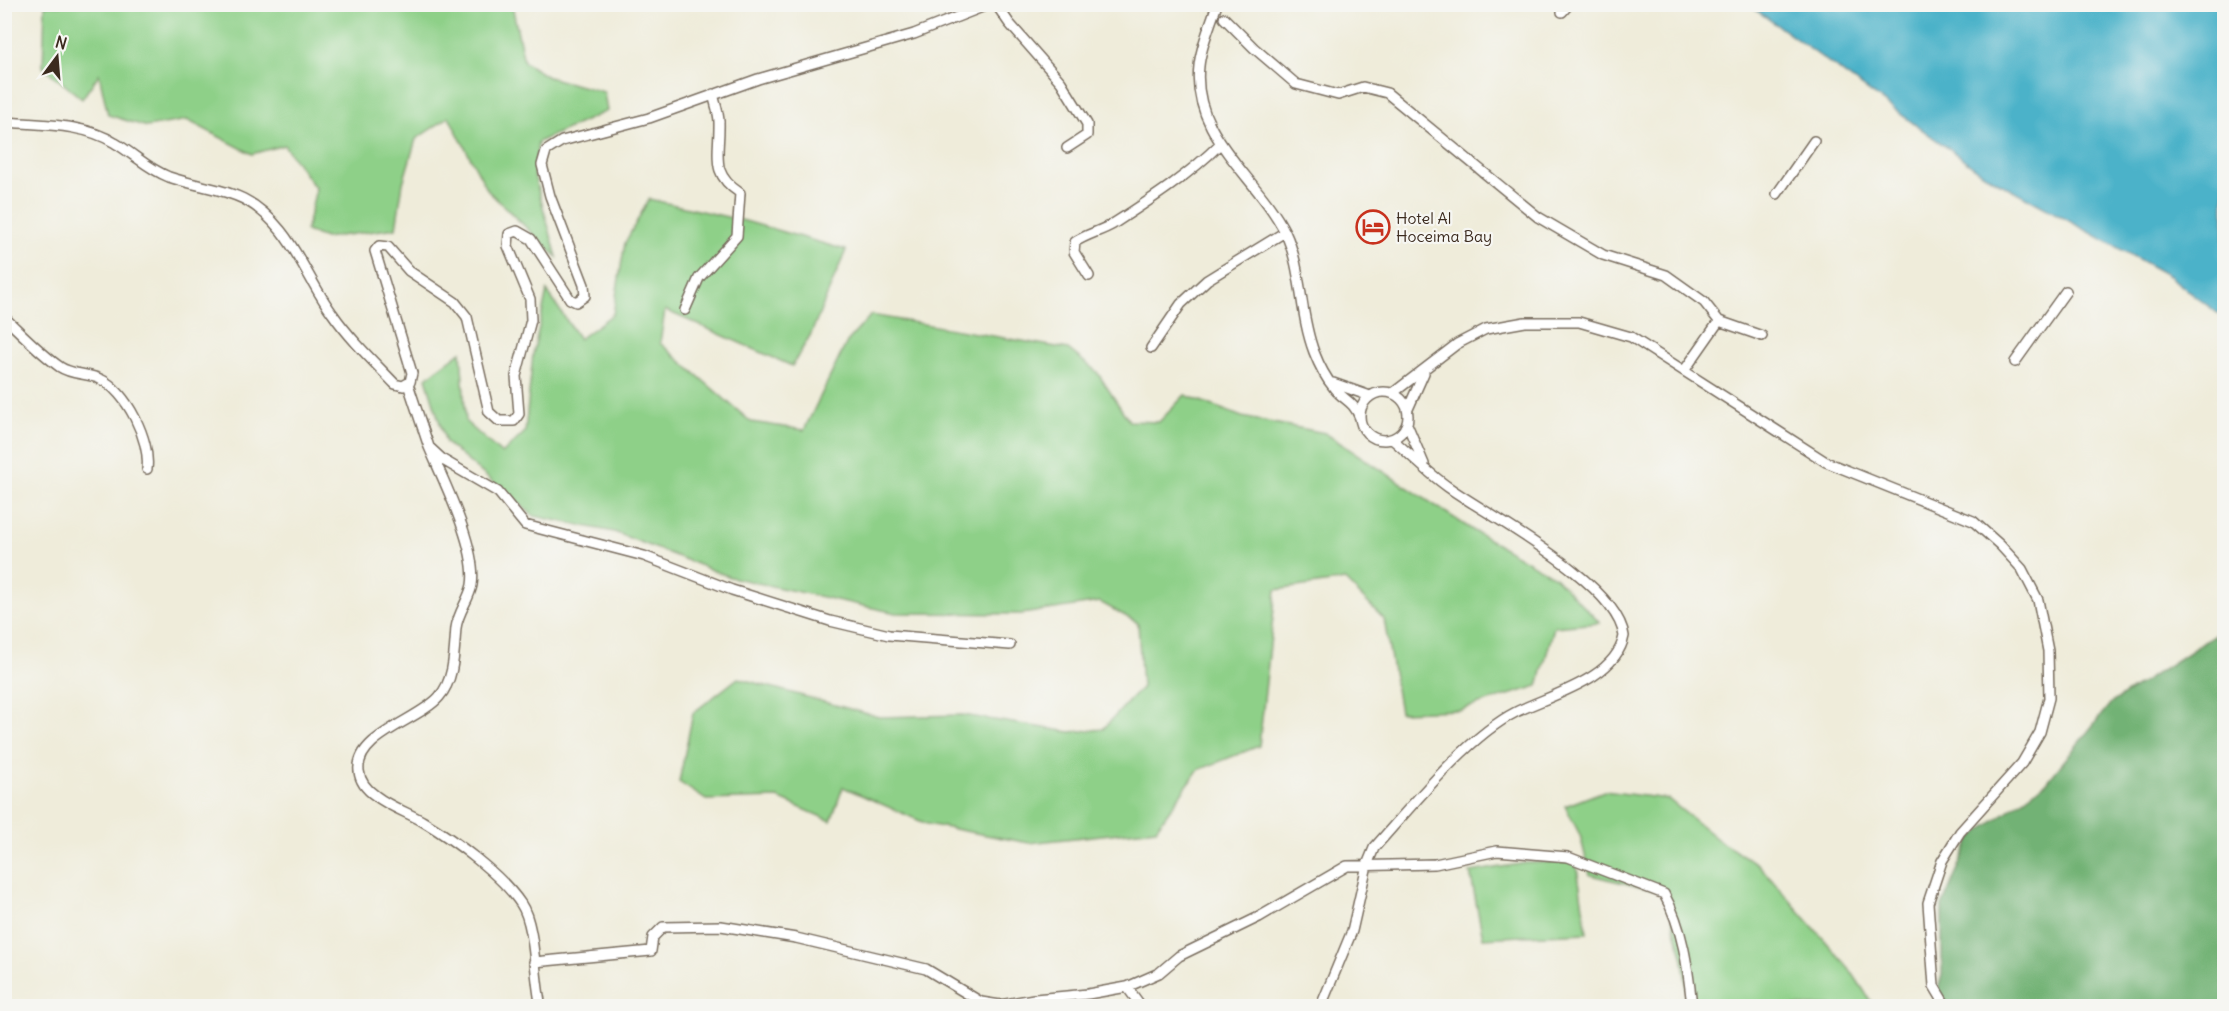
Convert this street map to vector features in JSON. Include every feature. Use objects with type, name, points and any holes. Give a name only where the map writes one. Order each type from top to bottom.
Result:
[{"type":"street","points":[[542,1006],[521,904],[465,849],[424,822],[376,797],[364,785],[358,770],[361,754],[372,741],[420,713],[443,691],[450,676],[457,622],[472,584],[464,529],[429,447],[408,384],[412,373],[378,263],[377,248],[382,245],[388,247],[420,280],[462,309],[473,334],[489,412],[499,422],[514,421],[519,414],[516,376],[531,312],[527,289],[508,246],[509,234],[517,231],[531,239],[570,299],[576,302],[585,296],[584,285],[550,196],[542,165],[546,151],[562,141],[649,118],[713,94],[914,34],[990,4]]},
{"type":"street","points":[[996,4],[1009,23],[1061,81],[1087,124],[1087,135],[1067,148]]},
{"type":"street","points":[[1217,4],[1198,67],[1203,107],[1220,144],[1276,216],[1285,232],[1294,254],[1310,340],[1319,365],[1334,388],[1351,401],[1363,428],[1371,436],[1381,440],[1392,439],[1401,433],[1407,424]]},
{"type":"street","points":[[1224,18],[1296,84],[1338,94],[1363,87],[1387,93],[1538,217],[1603,255],[1666,275],[1704,302],[1719,321],[1762,336]]},
{"type":"street","points":[[685,310],[699,278],[737,236],[742,203],[740,193],[723,180],[717,165],[719,120],[713,94]]},
{"type":"street","points":[[4,122],[83,129],[116,143],[152,169],[168,176],[218,188],[244,199],[281,232],[322,298],[352,339],[395,384],[403,386],[408,384]]},
{"type":"street","points":[[1777,194],[1814,141]]},
{"type":"street","points":[[1089,276],[1074,252],[1075,242],[1110,226],[1204,160],[1220,144]]},
{"type":"street","points":[[1151,348],[1181,304],[1207,280],[1285,232]]},
{"type":"street","points":[[2015,362],[2067,291]]},
{"type":"street","points":[[4,317],[61,368],[98,378],[110,386],[135,415],[148,459],[147,469]]},
{"type":"street","points":[[1684,371],[1719,321]]},
{"type":"street","points":[[1393,393],[1425,371],[1457,344],[1485,329],[1525,322],[1579,322],[1631,337],[1826,462],[1973,521],[2022,569],[2038,600],[2048,651],[2049,698],[2040,732],[2022,763],[1960,832],[1942,861],[1928,903],[1934,986],[1946,1006]]},
{"type":"street","points":[[1425,371],[1408,409],[1407,424],[1426,469]]},
{"type":"street","points":[[1330,382],[1370,396]]},
{"type":"street","points":[[1360,418],[1363,404],[1370,396],[1383,392],[1393,393],[1402,399],[1408,409]]},
{"type":"street","points":[[1321,1006],[1352,931],[1367,865],[1374,848],[1488,728],[1584,681],[1616,655],[1624,636],[1608,604],[1561,561],[1448,486],[1392,439]]},
{"type":"street","points":[[429,447],[443,460],[498,492],[525,525],[644,556],[732,590],[830,621],[889,635],[1010,645]]},
{"type":"street","points":[[534,962],[651,951],[653,937],[663,927],[721,926],[796,938],[926,969],[981,1002],[1000,1005],[1127,987],[1159,973],[1179,956],[1259,917],[1347,866],[1435,864],[1497,851],[1568,857],[1665,895],[1689,969],[1692,1006]]},
{"type":"street","points":[[1127,987],[1141,1006]]},
{"type":"street","points":[[1025,1006],[1035,999]]},
{"type":"green space","points":[[45,5],[512,5],[524,62],[548,77],[604,92],[607,111],[538,142],[534,175],[557,257],[488,191],[449,117],[416,139],[403,183],[396,228],[325,238],[306,231],[316,189],[284,145],[252,154],[187,120],[147,127],[108,115],[99,74],[82,99],[43,67]]},
{"type":"green space","points":[[649,199],[745,221],[846,250],[811,334],[792,366],[665,310],[660,343],[751,422],[804,430],[847,342],[871,315],[1068,349],[1097,372],[1129,421],[1159,422],[1185,395],[1242,417],[1325,433],[1474,531],[1555,577],[1600,623],[1554,627],[1538,686],[1460,710],[1400,712],[1384,619],[1345,580],[1276,590],[1259,746],[1198,770],[1156,829],[1029,843],[927,824],[843,787],[831,821],[778,798],[706,800],[679,782],[693,713],[738,678],[879,717],[963,715],[1070,732],[1103,729],[1142,687],[1138,623],[1100,602],[1022,614],[896,613],[730,577],[614,532],[534,516],[446,443],[426,378],[461,352],[466,422],[502,454],[525,432],[533,354],[547,291],[579,339],[613,314],[625,243]]},
{"type":"green space","points":[[2224,629],[2224,1006],[1933,1006],[1942,975],[1942,906],[1971,838],[2048,781],[2110,704]]},
{"type":"green space","points":[[1604,791],[1668,799],[1722,843],[1758,864],[1849,968],[1874,1006],[1688,1006],[1683,959],[1665,893],[1590,875],[1580,835],[1565,806]]},
{"type":"green space","points":[[1576,861],[1587,933],[1483,938],[1470,872],[1526,863]]},
{"type":"water","points":[[1749,5],[2224,5],[2224,318],[2169,276],[1984,174]]},
{"type":"place","name":"Hotel Al Hoceima Bay","points":[[1373,227]]}]
